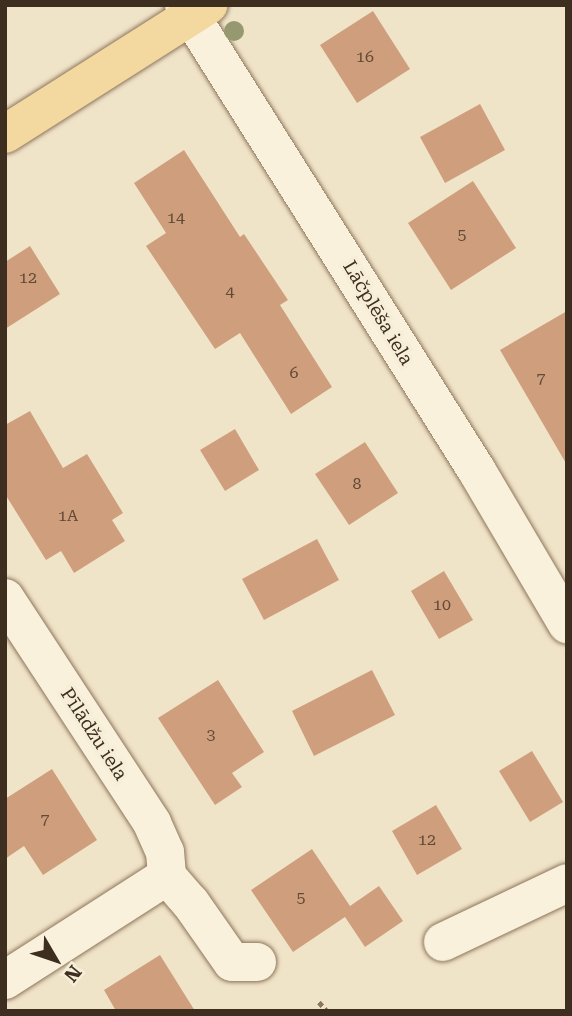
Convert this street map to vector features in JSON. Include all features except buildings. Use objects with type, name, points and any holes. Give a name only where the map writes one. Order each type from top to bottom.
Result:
[{"type":"main road","points":[[5,134],[194,9]]},
{"type":"street","name":"Lāčplēša iela","points":[[194,9],[477,471],[567,624]]},
{"type":"street","name":"Pīlādžu iela","points":[[5,598],[152,823],[165,852],[167,876]]},
{"type":"street","points":[[5,980],[167,876],[190,902],[232,962],[257,961]]},
{"type":"street","points":[[443,942],[567,883]]},
{"type":"path","points":[[319,1002],[327,1011]]}]
